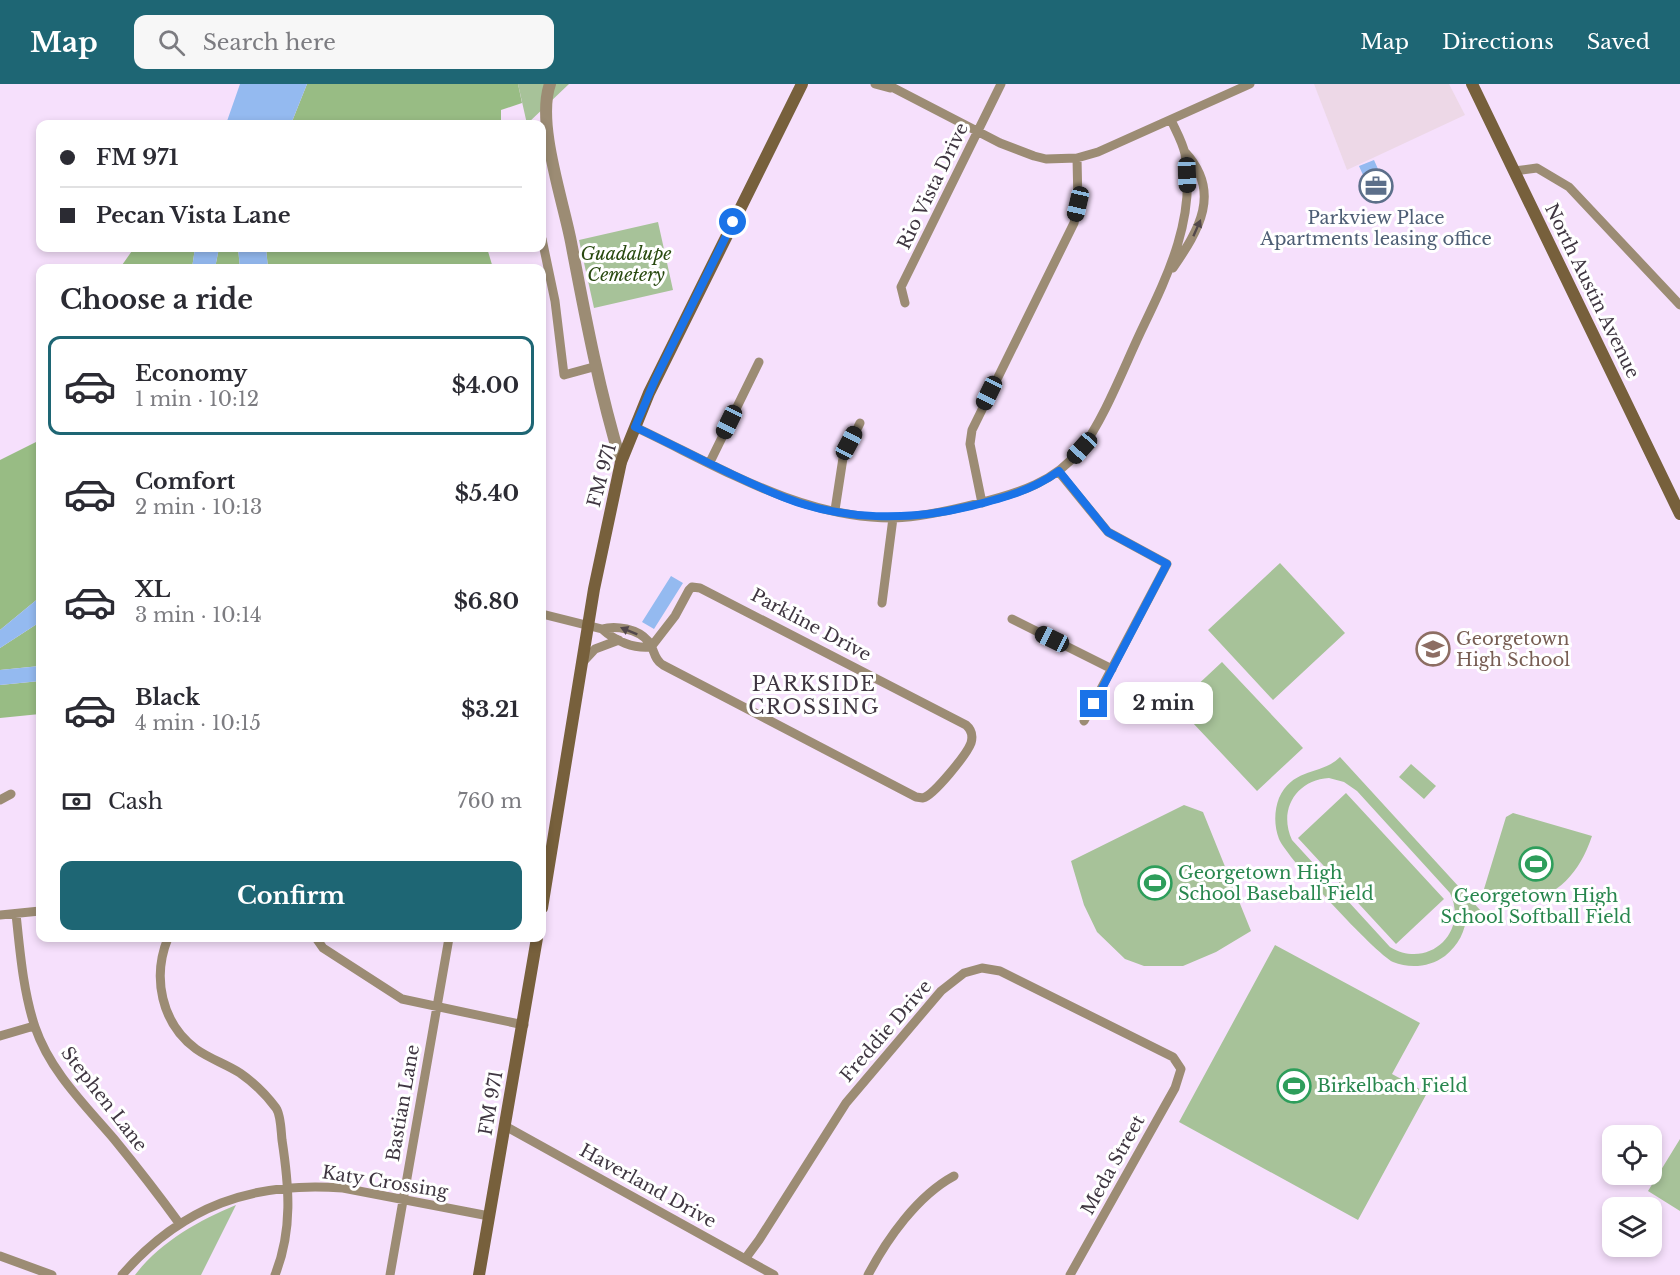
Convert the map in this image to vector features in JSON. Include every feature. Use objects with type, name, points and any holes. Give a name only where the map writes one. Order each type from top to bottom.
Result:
[{"type":"main road","name":"FM 971","points":[[546,883],[581,663],[621,462],[662,366],[802,84]]},
{"type":"main road","name":"North Austin Avenue","points":[[1472,84],[1680,514]]},
{"type":"main road","name":"FM 971","points":[[479,1275],[524,1025],[536,942]]},
{"type":"street","points":[[545,120],[550,84]]},
{"type":"street","points":[[875,84],[889,86],[978,132],[1046,159],[1077,158],[1119,144],[1172,120],[1232,87],[1250,84]]},
{"type":"street","name":"Rio Vista Drive","points":[[905,303],[901,287],[1001,84]]},
{"type":"street","points":[[635,427],[784,498],[835,510],[893,518],[921,516],[1022,492],[1059,471],[1082,448],[1093,430],[1167,278],[1193,238],[1205,206],[1199,172],[1185,152],[1172,120]]},
{"type":"street","points":[[546,136],[547,162],[621,462]]},
{"type":"street","points":[[1167,278],[1185,217],[1188,196],[1185,152]]},
{"type":"street","points":[[982,503],[970,444],[972,430],[1074,223],[1078,204],[1077,158]]},
{"type":"street","points":[[1514,171],[1537,168],[1569,187],[1680,305]]},
{"type":"street","points":[[545,252],[555,301],[564,375],[597,366]]},
{"type":"street","points":[[710,462],[759,362]]},
{"type":"street","points":[[835,510],[843,458],[860,423]]},
{"type":"street","points":[[1059,471],[1108,532],[1167,564],[1084,721]]},
{"type":"street","points":[[882,603],[893,518]]},
{"type":"street","name":"Parkline Drive","points":[[546,615],[602,629],[619,640],[640,648],[651,647],[675,616],[689,590],[692,587],[700,588],[966,725],[970,729],[972,740],[963,755],[931,793],[923,798],[916,797],[657,662],[651,647],[647,640],[624,628],[612,626],[602,629]]},
{"type":"street","points":[[1012,619],[1112,669]]},
{"type":"street","points":[[581,663],[595,649],[619,640]]},
{"type":"street","points":[[0,800],[11,794]]},
{"type":"street","points":[[0,915],[36,912]]},
{"type":"street","name":"Stephen Lane","points":[[16,914],[22,969],[34,1026],[44,1048],[68,1086],[151,1184],[179,1223]]},
{"type":"street","points":[[167,942],[159,976],[165,1008],[183,1037],[209,1057],[248,1078],[278,1111],[288,1188],[289,1218],[286,1243],[275,1275]]},
{"type":"street","points":[[319,942],[323,948],[402,999],[524,1025]]},
{"type":"street","name":"Bastian Lane","points":[[390,1275],[448,942]]},
{"type":"street","name":"Freddie Drive","points":[[745,1259],[846,1103],[941,991],[964,973],[982,968],[1013,976],[1173,1058],[1180,1069]]},
{"type":"street","points":[[0,1036],[34,1026]]},
{"type":"street","name":"Meda Street","points":[[1070,1275],[1175,1088],[1180,1069]]},
{"type":"street","name":"Haverland Drive","points":[[505,1126],[774,1275]]},
{"type":"street","points":[[868,1275],[886,1243],[910,1215],[940,1184],[954,1176]]},
{"type":"street","name":"Katy Crossing","points":[[122,1275],[156,1240],[179,1223],[216,1204],[249,1194],[288,1188],[343,1188],[489,1216]]},
{"type":"street","points":[[0,1256],[52,1275]]},
{"type":"shaded area","points":[[1314,84],[1449,84],[1465,115],[1347,170]]},
{"type":"green space","points":[[307,84],[518,84],[522,103],[501,110],[501,120],[293,120]]},
{"type":"green space","points":[[518,84],[569,84],[531,120],[526,120]]},
{"type":"green space","name":"Guadalupe Cemetery","points":[[658,222],[673,290],[594,308],[579,240]]},
{"type":"green space","points":[[131,252],[194,252],[193,264],[123,264]]},
{"type":"green space","points":[[218,252],[238,252],[240,264],[216,264]]},
{"type":"green space","points":[[266,252],[488,252],[492,264],[268,264]]},
{"type":"green space","points":[[36,442],[36,600],[0,630],[0,460]]},
{"type":"green space","points":[[1280,563],[1345,633],[1273,700],[1208,630]]},
{"type":"green space","points":[[36,625],[36,666],[0,670],[0,648]]},
{"type":"green space","points":[[1222,662],[1303,748],[1257,791],[1176,705]]},
{"type":"green space","points":[[36,681],[36,714],[0,718],[0,685]]},
{"type":"green space","points":[[1340,757],[1481,911],[1473,918],[1466,912],[1465,924],[1458,942],[1439,960],[1426,965],[1406,966],[1393,962],[1383,955],[1314,884],[1279,839],[1275,813],[1279,798],[1285,788],[1299,776],[1332,763]],"holes":[[[1329,778],[1344,782],[1357,791],[1450,893],[1454,908],[1454,922],[1449,934],[1431,951],[1418,954],[1404,953],[1390,947],[1292,840],[1287,818],[1293,798],[1299,791],[1307,784],[1317,780]]]},
{"type":"green space","points":[[1411,764],[1436,786],[1424,799],[1399,777]]},
{"type":"green space","points":[[1346,793],[1444,899],[1396,944],[1298,838]]},
{"type":"green space","name":"Georgetown High School Baseball Field","points":[[1184,805],[1203,812],[1251,931],[1216,952],[1183,966],[1144,966],[1125,959],[1097,932],[1084,905],[1071,861]]},
{"type":"green space","name":"Georgetown High School Softball Field","points":[[1513,813],[1592,836],[1577,868],[1567,880],[1542,897],[1527,901],[1492,899],[1484,889],[1506,817]]},
{"type":"green space","points":[[1275,945],[1420,1023],[1392,1074],[1427,1093],[1358,1220],[1179,1122]]},
{"type":"green space","points":[[1680,1139],[1680,1211],[1662,1200],[1662,1197],[1648,1191],[1652,1185],[1662,1185],[1662,1168]]},
{"type":"green space","points":[[236,1205],[201,1275],[135,1275],[156,1252],[168,1243],[208,1218]]},
{"type":"water","points":[[240,84],[307,84],[293,120],[227,120]]},
{"type":"water","points":[[1374,160],[1378,169],[1363,175],[1359,166]]},
{"type":"water","points":[[194,252],[218,252],[216,264],[193,264]]},
{"type":"water","points":[[238,252],[266,252],[268,264],[240,264]]},
{"type":"water","points":[[671,576],[683,583],[654,629],[642,622]]},
{"type":"water","points":[[36,600],[36,625],[0,648],[0,630]]},
{"type":"water","points":[[36,666],[36,681],[0,685],[0,670]]},
{"type":"place","name":"Parkview Place Apartments leasing office","points":[[1376,186]]},
{"type":"place","name":"Georgetown High School","points":[[1433,649]]},
{"type":"place","name":"Georgetown High School Softball Field","points":[[1536,864]]},
{"type":"place","name":"Georgetown High School Baseball Field","points":[[1155,883]]},
{"type":"place","name":"Birkelbach Field","points":[[1294,1086]]},
{"type":"district","name":"PARKSIDE CROSSING","points":[[814,696]]},
{"type":"route","points":[[733,222],[655,380],[635,427],[784,498],[824,508],[893,518],[921,516],[1003,498],[1022,492],[1059,471],[1108,532],[1167,564],[1094,704]]}]
